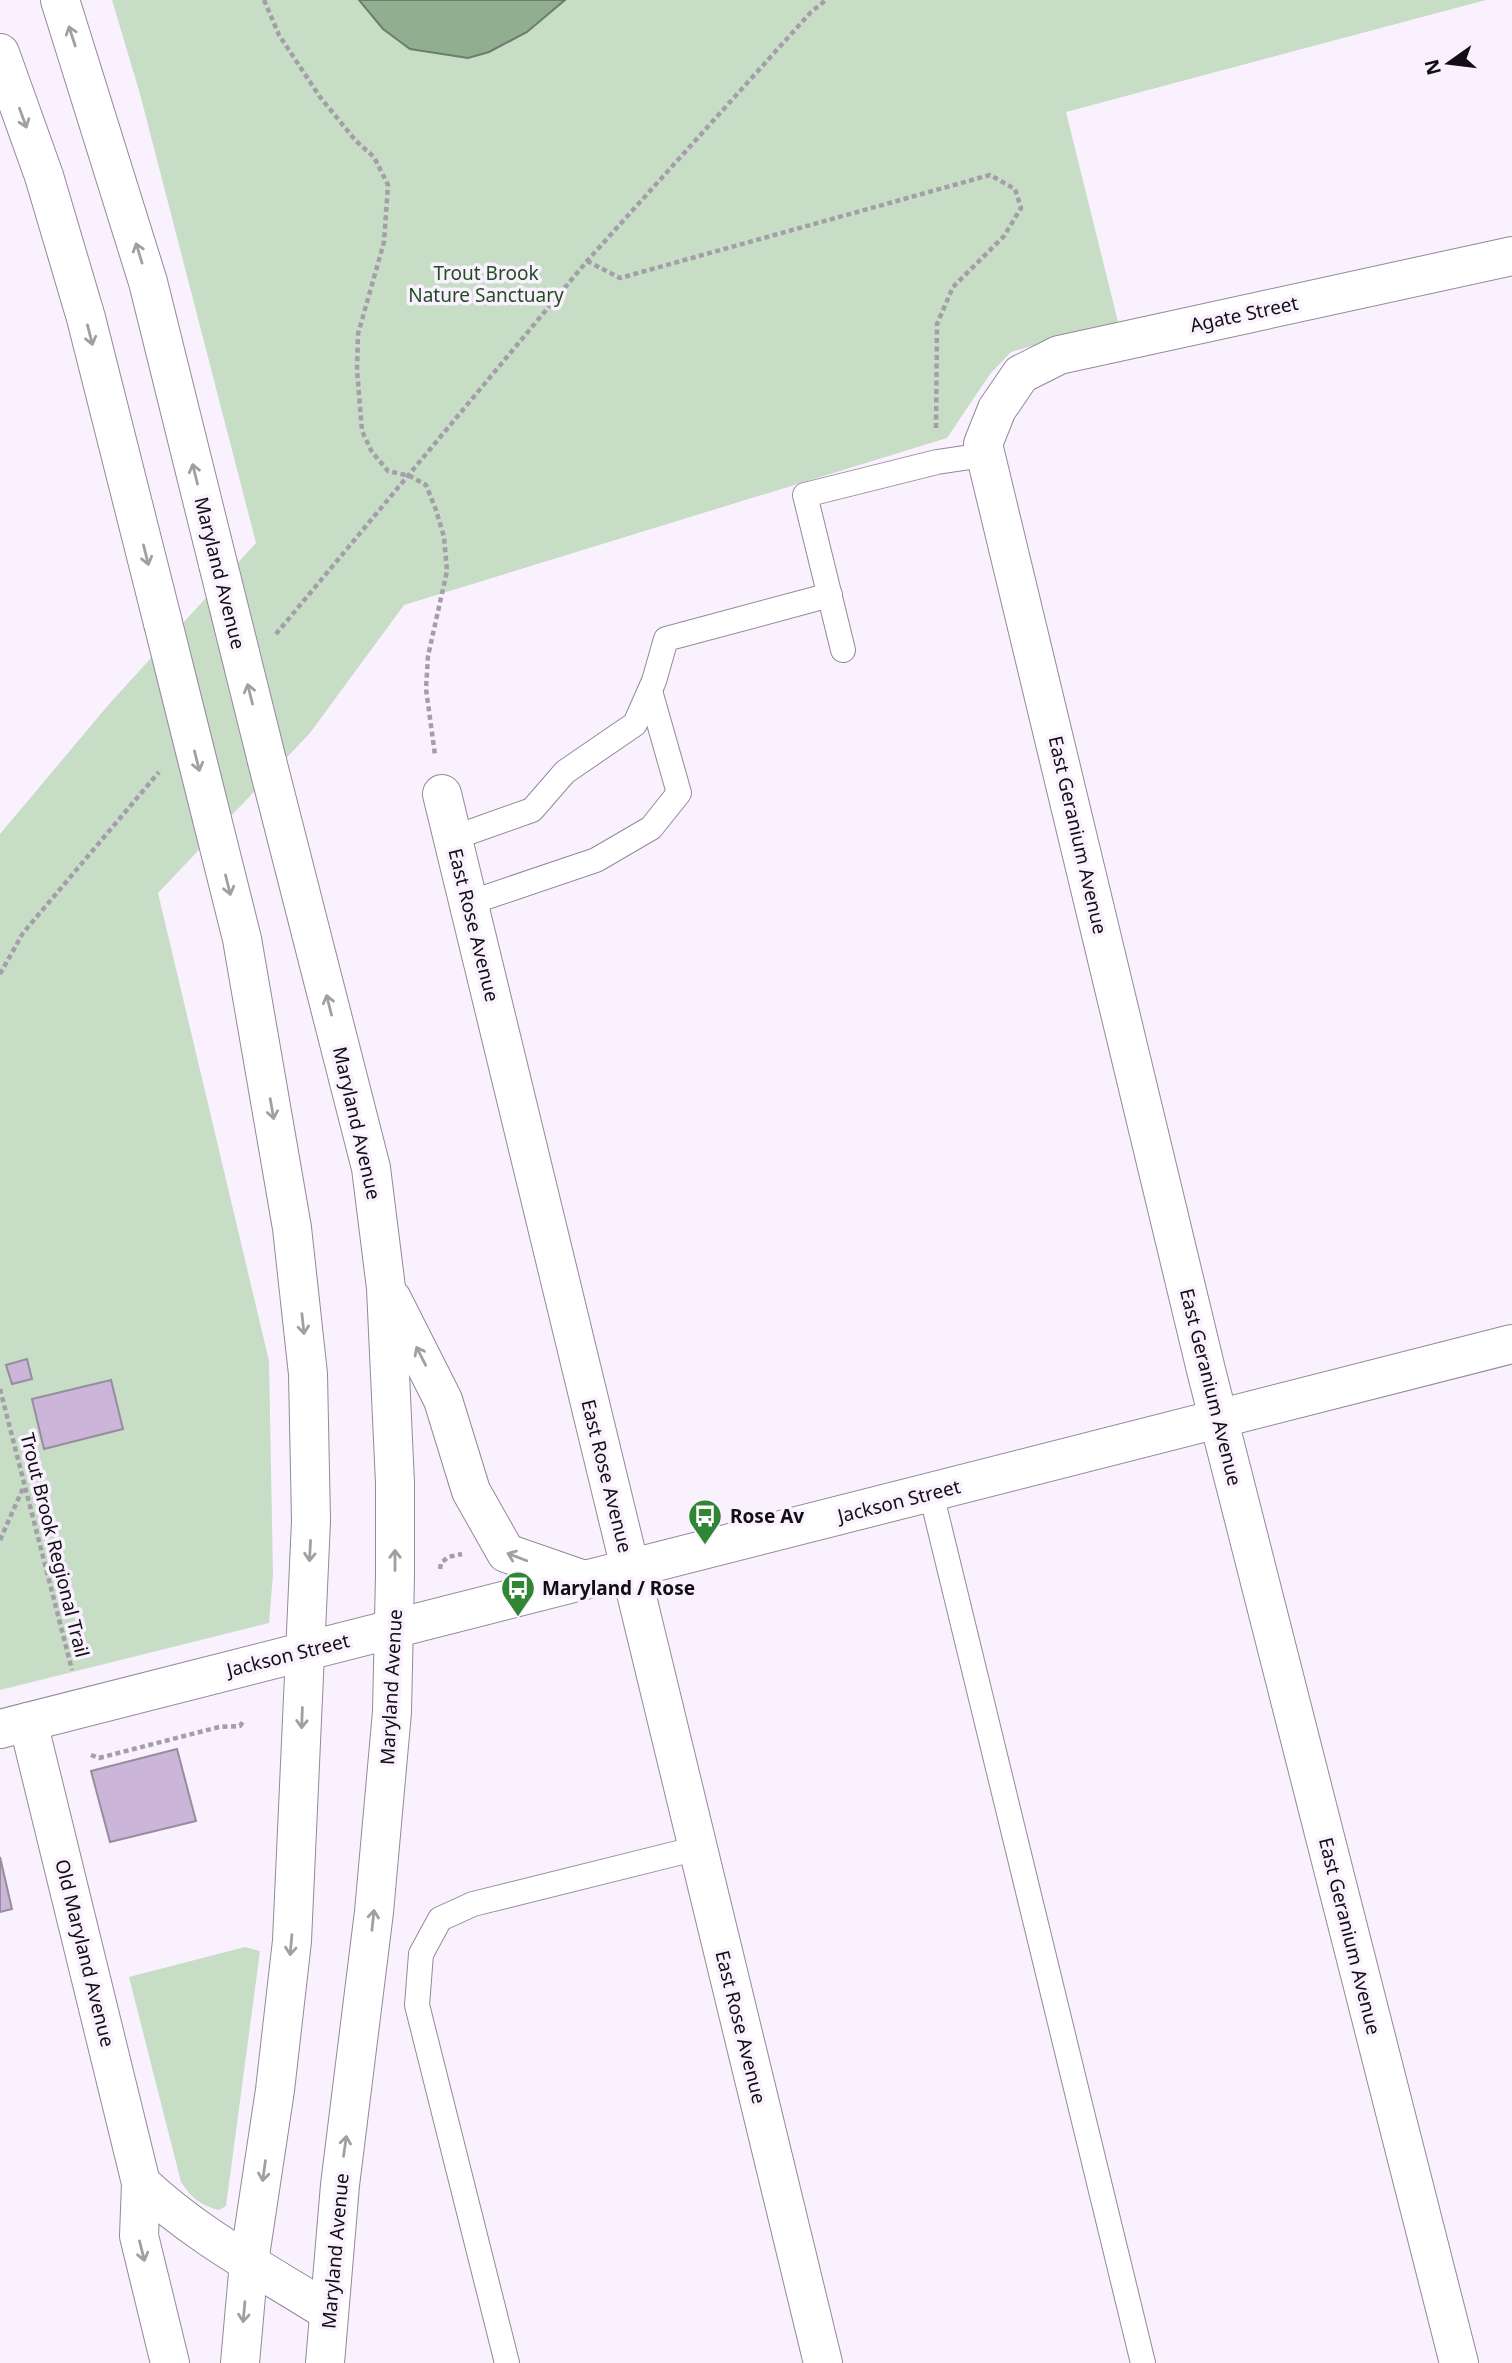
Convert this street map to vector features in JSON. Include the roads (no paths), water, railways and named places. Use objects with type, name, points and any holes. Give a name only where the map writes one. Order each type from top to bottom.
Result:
[{"type":"street","name":"Maryland Avenue","points":[[60,0],[148,282],[371,1168],[386,1287],[395,1483],[392,1712],[383,1821],[340,2185],[325,2363]]},
{"type":"street","points":[[0,53],[44,176],[86,318],[242,939],[296,1256],[309,1388],[311,1521],[305,1650],[289,1966],[265,2164],[249,2262],[240,2363]]},
{"type":"street","name":"Agate Street","points":[[997,409],[1021,374],[1059,355],[1512,256]]},
{"type":"street","name":"East Geranium Avenue","points":[[997,409],[983,444],[984,455],[1218,1419],[1459,2363]]},
{"type":"street","name":"East Rose Avenue","points":[[442,794],[823,2363]]},
{"type":"street","points":[[386,1287],[443,1400],[471,1491],[506,1553],[581,1579]]},
{"type":"street","name":"Jackson Street","points":[[14,1726],[581,1579],[931,1493],[1512,1344]]},
{"type":"street","name":"Old Maryland Avenue","points":[[14,1726],[141,2183],[139,2236],[170,2363]]},
{"type":"street","points":[[141,2183],[201,2234],[329,2312]]},
{"type":"lane","points":[[843,650],[805,495],[937,462],[984,455]]},
{"type":"lane","points":[[453,838],[533,810],[565,772],[635,724],[650,691],[666,639],[830,595]]},
{"type":"lane","points":[[468,903],[596,860],[651,828],[679,793],[650,691]]},
{"type":"lane","points":[[931,1493],[1143,2363]]},
{"type":"lane","points":[[507,2363],[417,2005],[421,1954],[440,1919],[473,1904],[698,1848]]},
{"type":"place","name":"Rose Av","points":[[705,1546]]},
{"type":"place","name":"Maryland / Rose","points":[[518,1618]]},
{"type":"park label","name":"Trout Brook Nature Sanctuary","points":[[486,284]]}]
